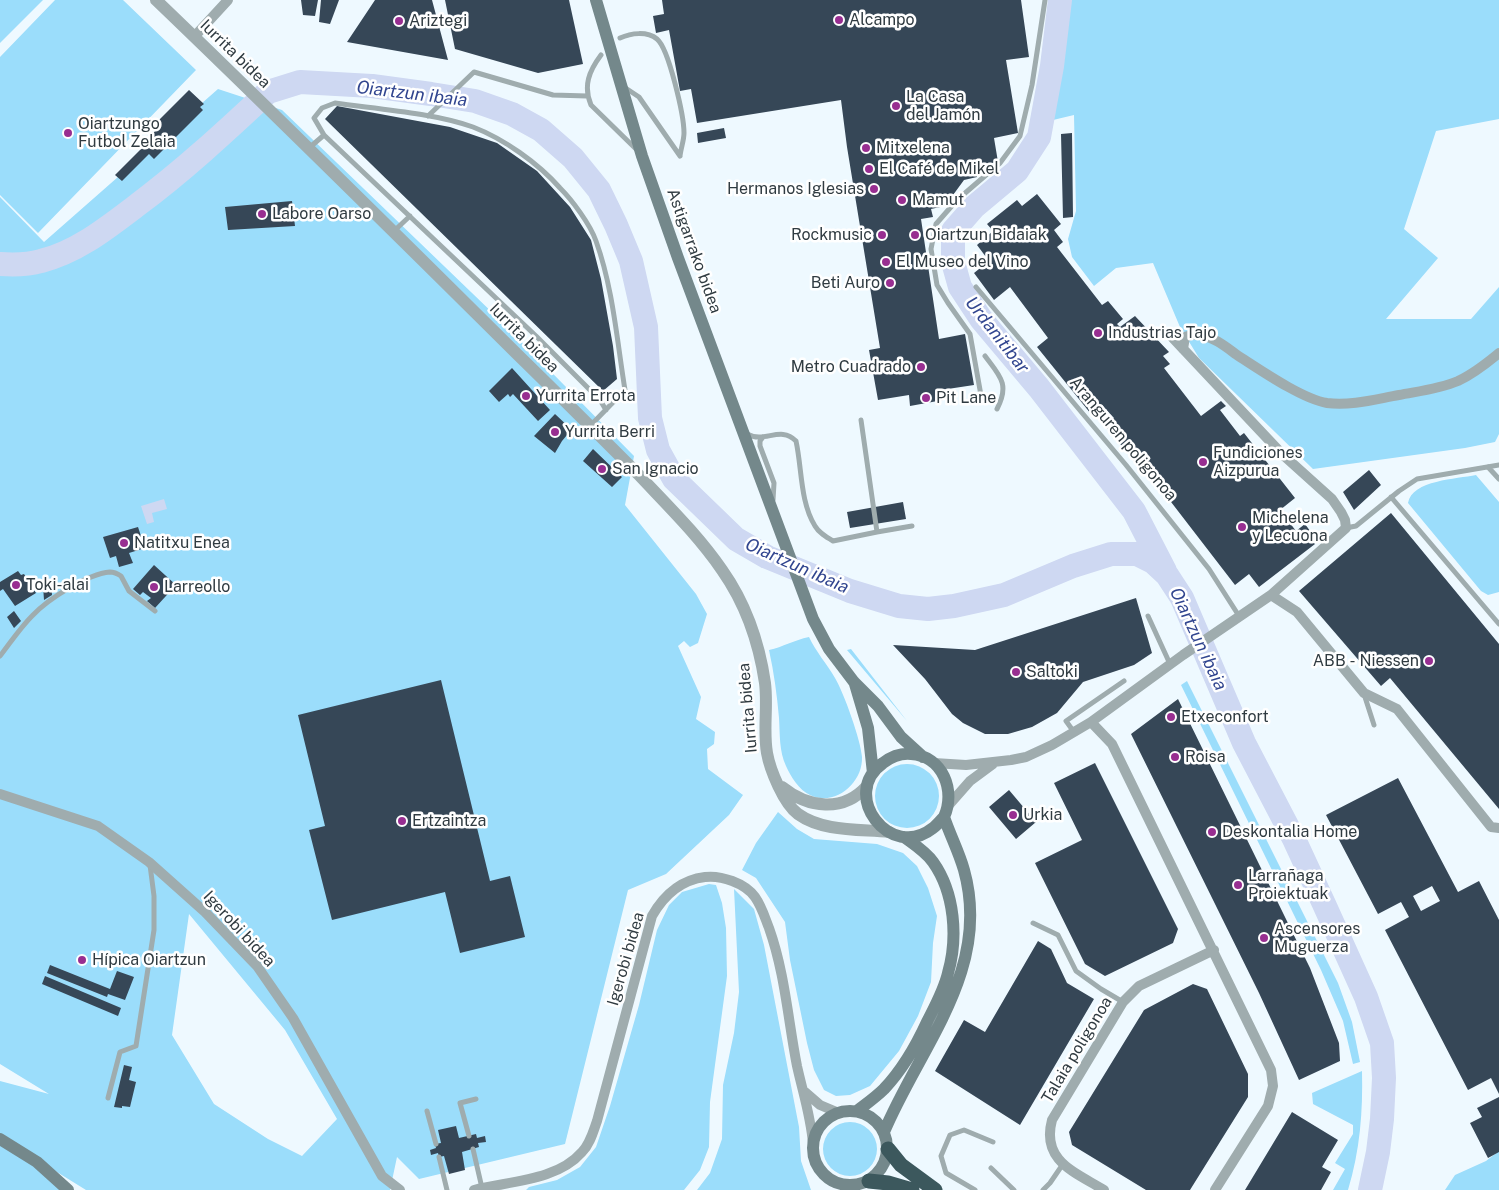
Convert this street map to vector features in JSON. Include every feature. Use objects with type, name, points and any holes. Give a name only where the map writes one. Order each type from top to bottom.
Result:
[{"type":"highway","points":[[888,1149],[902,1165],[935,1190]]},
{"type":"highway","points":[[863,1185],[888,1183],[912,1190]]},
{"type":"main road","name":"Astigarrako bidea","points":[[596,0],[642,156],[807,604],[820,634],[854,682]]},
{"type":"main road","points":[[854,682],[878,706],[902,738],[942,772],[947,782],[950,794],[946,811],[933,828],[920,836],[904,837]]},
{"type":"main road","points":[[854,682],[868,728],[873,773]]},
{"type":"main road","points":[[857,1112],[884,1089],[917,1043],[941,994],[951,961],[952,919],[943,880],[932,860],[904,837],[889,832],[878,824],[870,813],[866,800],[867,786],[880,764],[890,758],[912,754],[928,760]]},
{"type":"main road","points":[[884,1132],[892,1112],[948,1009],[961,975],[970,937],[970,907],[964,870],[946,811]]},
{"type":"main road","points":[[857,1112],[873,1118],[884,1132],[888,1149],[883,1168],[863,1185],[846,1186],[838,1184],[824,1175],[815,1161],[813,1144],[815,1136],[824,1121],[839,1113],[857,1112]]},
{"type":"main road","points":[[0,1140],[37,1162],[68,1190]]},
{"type":"main road","points":[[823,1190],[824,1175]]},
{"type":"street","name":"Iurrita bidea","points":[[156,0],[394,231],[590,426],[703,545],[735,589],[754,633],[765,686],[767,754],[788,806],[813,822],[832,827],[889,832]]},
{"type":"street","points":[[194,37],[228,0]]},
{"type":"street","points":[[1183,349],[1185,338],[1190,335],[1210,338],[1261,371],[1307,396],[1327,403],[1352,403],[1441,387],[1460,380],[1499,353]]},
{"type":"street","points":[[928,760],[966,765],[1026,757],[1040,752],[1091,722],[1170,664],[1271,595],[1346,528],[1345,520],[1332,499],[1282,454],[1171,336]]},
{"type":"street","points":[[1271,595],[1297,612],[1364,693],[1397,709],[1492,827],[1499,828]]},
{"type":"street","points":[[1091,722],[1112,744],[1264,1052],[1271,1070],[1272,1086],[1268,1106],[1215,1190]]},
{"type":"street","points":[[946,811],[970,782],[997,762]]},
{"type":"street","points":[[778,784],[793,796],[814,804],[834,805],[850,800],[860,794],[867,786]]},
{"type":"street","name":"Igerobi bidea","points":[[0,794],[98,826],[149,862],[205,912],[257,966],[293,1018],[382,1176],[400,1190]]},
{"type":"street","name":"Igerobi bidea","points":[[478,1189],[532,1178],[557,1170],[571,1162],[583,1151],[591,1138],[597,1121],[652,916],[658,905],[667,895],[689,880],[714,876],[744,887],[754,896],[762,909],[777,950],[798,1068],[810,1118],[813,1144]]},
{"type":"street","name":"Talaia poligonoa","points":[[1104,1190],[1063,1164],[1056,1157],[1050,1143],[1049,1132],[1052,1120],[1123,1002],[1139,986],[1214,950]]},
{"type":"street","points":[[804,1092],[820,1104],[839,1113]]},
{"type":"lane","points":[[982,401],[970,334],[938,285],[931,249],[936,224],[957,200],[1000,163],[1020,136],[1032,85],[1044,0]]},
{"type":"lane","points":[[620,38],[631,34],[643,34],[657,39],[666,53],[681,107],[684,134],[680,156],[639,97],[620,85]]},
{"type":"lane","points":[[601,55],[593,65],[589,76],[587,96],[591,105],[642,156]]},
{"type":"lane","points":[[428,116],[474,72],[552,95],[587,96]]},
{"type":"lane","points":[[590,426],[606,410],[625,390],[610,291],[596,239],[572,201],[547,173],[514,149],[473,128],[428,116],[334,103],[322,108],[314,118],[324,135],[536,336],[600,400],[606,410]]},
{"type":"lane","points":[[308,149],[324,135]]},
{"type":"lane","points":[[394,231],[410,216]]},
{"type":"lane","name":"Aranguren poligonoa","points":[[976,287],[1144,487],[1209,569],[1239,616]]},
{"type":"lane","points":[[985,356],[1003,381],[1004,394],[997,409]]},
{"type":"lane","points":[[861,420],[877,532]]},
{"type":"lane","points":[[742,431],[752,437],[763,437],[780,433],[790,435],[796,441],[808,512],[815,526],[823,535],[833,541],[912,526]]},
{"type":"lane","points":[[763,437],[760,441],[760,446],[774,483],[772,510]]},
{"type":"lane","points":[[1346,528],[1356,526],[1391,497],[1417,479],[1499,465]]},
{"type":"lane","points":[[1488,467],[1499,479]]},
{"type":"lane","points":[[1391,497],[1499,624]]},
{"type":"lane","points":[[0,656],[34,614],[55,598],[78,584],[112,572],[121,576],[129,591],[155,611]]},
{"type":"lane","points":[[1148,616],[1170,664]]},
{"type":"lane","points":[[1074,732],[1066,721],[1124,681]]},
{"type":"lane","points":[[1364,693],[1374,724]]},
{"type":"lane","points":[[108,1098],[120,1052],[136,1046],[154,930],[154,896],[149,862]]},
{"type":"lane","points":[[1033,924],[1058,935],[1076,971],[1123,1002]]},
{"type":"lane","points":[[469,1136],[460,1103],[476,1099]]},
{"type":"lane","points":[[427,1111],[436,1144]]},
{"type":"lane","points":[[975,1190],[946,1173],[942,1156],[950,1135],[964,1130],[993,1142]]},
{"type":"lane","points":[[472,1149],[478,1189]]},
{"type":"lane","points":[[439,1157],[447,1190]]},
{"type":"lane","points":[[1043,1190],[1063,1164]]},
{"type":"lane","points":[[991,1168],[1014,1190]]},
{"type":"shaded area","points":[[0,0],[43,0],[0,43]]},
{"type":"shaded area","name":"Oiartzungo Futbol Zelaia","points":[[55,0],[123,0],[196,70],[38,233],[0,195],[0,57]]},
{"type":"shaded area","points":[[1067,0],[1499,0],[1499,119],[1436,131],[1404,229],[1438,258],[1386,319],[1471,319],[1499,287],[1499,434],[1495,442],[1465,448],[1313,469],[1199,358],[1180,327],[1153,263],[1116,268],[1094,286],[1072,257],[1068,239],[1076,211],[1074,115],[1053,120]]},
{"type":"shaded area","points":[[218,89],[282,110],[499,319],[634,456],[625,505],[696,594],[707,614],[698,643],[690,647],[684,641],[678,646],[701,697],[696,719],[715,732],[714,744],[707,749],[708,769],[743,795],[729,815],[666,874],[628,890],[565,1144],[419,1179],[397,1157],[390,1190],[86,1190],[44,1164],[62,1190],[0,1190],[0,1081],[49,1094],[0,1064],[0,197],[44,242]],"holes":[[[189,914],[285,1030],[337,1119],[302,1156],[268,1139],[214,1104],[172,1035]]]},
{"type":"shaded area","points":[[1476,475],[1499,502],[1499,592],[1488,595],[1481,591],[1408,503],[1411,495],[1426,485]]},
{"type":"shaded area","points":[[164,499],[167,509],[152,513],[154,522],[147,524],[141,506]]},
{"type":"shaded area","points":[[809,637],[843,694],[862,757],[858,776],[853,784],[838,795],[829,798],[819,798],[810,795],[799,787],[786,766],[781,748],[776,692],[769,650]]},
{"type":"shaded area","points":[[851,649],[907,721],[847,650]]},
{"type":"shaded area","points":[[1187,681],[1338,983],[1352,1022],[1360,1062],[1353,1064],[1343,1021],[1321,970],[1181,685]]},
{"type":"shaded area","points":[[907,764],[919,766],[930,773],[937,784],[939,796],[937,808],[930,819],[919,826],[907,828],[895,826],[884,819],[877,808],[875,796],[877,784],[884,773],[895,766]]},
{"type":"shaded area","points":[[778,812],[797,829],[814,839],[877,844],[903,853],[917,866],[928,888],[937,916],[933,943],[931,982],[918,1016],[899,1051],[870,1086],[850,1095],[836,1096],[824,1090],[814,1070],[790,960],[785,922],[756,878],[742,870],[756,843]]},
{"type":"shaded area","points":[[709,884],[716,885],[722,903],[726,928],[727,976],[710,1102],[709,1147],[700,1170],[684,1190],[526,1190],[529,1187],[557,1180],[580,1167],[596,1147],[610,1106],[639,1005],[657,930],[669,905],[682,892]]},
{"type":"shaded area","points":[[734,889],[754,909],[764,945],[799,1127],[801,1161],[811,1190],[697,1190],[710,1173],[722,1139],[723,1085],[734,1033],[739,992]]},
{"type":"shaded area","points":[[1362,1071],[1360,1131],[1352,1175],[1348,1190],[1333,1190],[1345,1169],[1335,1163],[1353,1134],[1353,1125],[1313,1104],[1312,1093]]},
{"type":"shaded area","points":[[845,1122],[855,1122],[865,1126],[873,1134],[877,1149],[873,1164],[865,1172],[855,1176],[845,1176],[835,1172],[827,1164],[823,1154],[823,1144],[827,1134],[835,1126]]},
{"type":"shaded area","points":[[1499,1151],[1499,1190],[1445,1190],[1455,1175],[1486,1161]]},
{"type":"building","points":[[301,0],[318,0],[315,16],[303,15]]},
{"type":"building","points":[[321,0],[339,0],[330,24],[319,22]]},
{"type":"building","name":"Ariztegi","points":[[375,0],[432,0],[448,60],[347,42]]},
{"type":"building","points":[[445,0],[569,0],[583,64],[538,73],[455,49]]},
{"type":"building","name":"Mamut","points":[[662,0],[1021,0],[1029,57],[1006,60],[1018,133],[994,138],[998,162],[975,166],[977,177],[964,180],[945,206],[931,209],[933,217],[921,219],[939,339],[965,334],[974,385],[941,390],[943,400],[910,406],[909,395],[878,400],[869,350],[880,348],[841,100],[697,123],[691,89],[680,91],[669,30],[656,33],[653,16],[664,14]]},
{"type":"building","points":[[189,90],[204,104],[200,107],[203,110],[154,159],[149,154],[122,181],[115,175],[143,147],[141,145],[155,131],[151,128]]},
{"type":"building","points":[[337,106],[450,127],[497,143],[537,171],[570,207],[591,240],[601,279],[617,379],[603,391],[325,119]]},
{"type":"building","points":[[724,128],[726,138],[698,143],[697,133]]},
{"type":"building","points":[[1072,133],[1073,217],[1063,218],[1061,134]]},
{"type":"building","points":[[1037,194],[1061,224],[1054,230],[1063,242],[1057,247],[1102,305],[1108,301],[1123,319],[1117,324],[1120,327],[1135,316],[1169,352],[1163,356],[1170,364],[1164,368],[1201,416],[1221,401],[1226,406],[1220,410],[1240,436],[1244,433],[1295,498],[1280,510],[1296,531],[1305,524],[1313,535],[1309,538],[1315,544],[1259,587],[1249,574],[1235,585],[1141,463],[1137,465],[1105,425],[1114,418],[1102,405],[1091,414],[1037,347],[1048,338],[1010,287],[994,300],[974,273],[989,261],[977,245],[993,231],[987,224],[1017,200],[1022,206]]},
{"type":"building","points":[[292,201],[295,226],[228,230],[225,207]]},
{"type":"building","name":"Yurrita Errota","points":[[512,368],[550,410],[538,421],[513,394],[510,397],[508,394],[499,402],[489,391]]},
{"type":"building","name":"Yurrita Berri","points":[[555,414],[575,434],[572,439],[567,435],[555,453],[534,436]]},
{"type":"building","name":"San Ignacio","points":[[593,449],[622,477],[612,487],[583,461]]},
{"type":"building","points":[[1369,470],[1381,485],[1354,510],[1343,492]]},
{"type":"building","points":[[903,502],[906,519],[850,528],[847,512]]},
{"type":"building","name":"ABB - Niessen","points":[[1391,513],[1499,644],[1499,809],[1390,678],[1381,686],[1299,591]]},
{"type":"building","name":"Natitxu Enea","points":[[138,527],[145,548],[129,553],[133,563],[119,567],[116,556],[110,558],[103,537]]},
{"type":"building","name":"Larreollo","points":[[154,565],[176,585],[155,608],[147,601],[151,598],[143,592],[140,595],[133,589]]},
{"type":"building","name":"Toki-alai","points":[[18,571],[21,575],[24,574],[36,593],[15,606],[3,589],[0,591],[0,582]]},
{"type":"building","points":[[51,582],[52,595],[44,600],[43,586]]},
{"type":"building","name":"Saltoki","points":[[1136,598],[1152,653],[1134,665],[1083,682],[1057,713],[1032,727],[1008,734],[985,734],[963,723],[952,714],[925,679],[893,645],[975,650]]},
{"type":"building","points":[[14,611],[21,621],[14,628],[7,617]]},
{"type":"building","points":[[441,680],[490,881],[510,876],[525,937],[460,953],[445,892],[332,920],[309,830],[325,826],[298,715]]},
{"type":"building","points":[[1178,699],[1310,968],[1339,1043],[1340,1061],[1299,1080],[1259,993],[1131,734]]},
{"type":"building","points":[[1095,763],[1178,929],[1173,943],[1105,976],[1085,964],[1035,863],[1082,840],[1054,783]]},
{"type":"building","points":[[1398,778],[1458,892],[1479,881],[1499,920],[1499,1094],[1491,1078],[1468,1090],[1385,930],[1409,917],[1401,902],[1378,914],[1326,815]],"holes":[[[1432,886],[1440,901],[1421,911],[1413,896]]]},
{"type":"building","name":"Urkia","points":[[1009,790],[1036,822],[1016,839],[989,807]]},
{"type":"building","points":[[1038,941],[1051,949],[1067,983],[1094,999],[1020,1125],[935,1071],[964,1020],[985,1032]]},
{"type":"building","points":[[50,965],[110,989],[117,971],[134,977],[125,1000],[108,994],[107,997],[47,973]]},
{"type":"building","points":[[45,976],[121,1008],[118,1016],[42,984]]},
{"type":"building","points":[[1193,984],[1207,989],[1248,1074],[1248,1097],[1190,1190],[1146,1190],[1072,1145],[1069,1132],[1144,1010]]},
{"type":"building","points":[[124,1065],[132,1067],[129,1080],[136,1082],[130,1107],[114,1107]]},
{"type":"building","points":[[1499,1097],[1499,1152],[1488,1158],[1470,1123],[1482,1117],[1477,1108]]},
{"type":"building","points":[[1292,1112],[1338,1140],[1322,1167],[1331,1172],[1321,1190],[1245,1190]]},
{"type":"building","points":[[456,1126],[459,1138],[476,1134],[477,1138],[485,1136],[486,1142],[478,1143],[479,1147],[462,1152],[465,1170],[449,1174],[444,1156],[439,1157],[438,1153],[431,1155],[430,1150],[436,1148],[435,1144],[441,1143],[438,1130]]},
{"type":"waterway","name":"Urdanitibar","points":[[1060,0],[1052,66],[1039,137],[1017,171],[974,207],[953,231],[953,262],[960,287],[981,319],[1039,388],[1134,511],[1165,571]]},
{"type":"waterway","name":"Oiartzun ibaia","points":[[0,264],[41,261],[67,252],[91,238],[114,223],[170,179],[268,92],[300,82],[372,86],[475,101],[512,114],[541,130],[573,158],[599,190],[631,261],[646,327],[650,418],[658,450],[674,479],[736,539],[767,557],[850,591],[899,606],[928,609],[954,606],[1004,595],[1073,566],[1111,554],[1137,554],[1153,562],[1167,575],[1182,598],[1244,743],[1294,839],[1324,904],[1366,997],[1382,1043],[1384,1078],[1382,1119],[1378,1152],[1370,1190]]},
{"type":"place","name":"Alcampo","points":[[839,20]]},
{"type":"place","name":"Ariztegi","points":[[399,21]]},
{"type":"place","name":"La Casa del Jamón","points":[[896,106]]},
{"type":"place","name":"Oiartzungo Futbol Zelaia","points":[[68,133]]},
{"type":"place","name":"Mitxelena","points":[[866,148]]},
{"type":"place","name":"El Café de Mikel","points":[[869,169]]},
{"type":"place","name":"Hermanos Iglesias","points":[[874,189]]},
{"type":"place","name":"Mamut","points":[[902,200]]},
{"type":"place","name":"Labore Oarso","points":[[262,214]]},
{"type":"place","name":"Rockmusic","points":[[882,235]]},
{"type":"place","name":"Oiartzun Bidaiak","points":[[915,235]]},
{"type":"place","name":"El Museo del Vino","points":[[886,262]]},
{"type":"place","name":"Beti Auro","points":[[890,283]]},
{"type":"place","name":"Industrias Tajo","points":[[1098,333]]},
{"type":"place","name":"Metro Cuadrado","points":[[921,367]]},
{"type":"place","name":"Yurrita Errota","points":[[526,396]]},
{"type":"place","name":"Pit Lane","points":[[926,398]]},
{"type":"place","name":"Yurrita Berri","points":[[555,432]]},
{"type":"place","name":"Fundiciones Aizpurua","points":[[1203,462]]},
{"type":"place","name":"San Ignacio","points":[[602,469]]},
{"type":"place","name":"Michelena y Lecuona","points":[[1242,527]]},
{"type":"place","name":"Natitxu Enea","points":[[124,543]]},
{"type":"place","name":"Toki-alai","points":[[16,585]]},
{"type":"place","name":"Larreollo","points":[[154,587]]},
{"type":"place","name":"ABB - Niessen","points":[[1429,661]]},
{"type":"place","name":"Saltoki","points":[[1016,672]]},
{"type":"place","name":"Etxeconfort","points":[[1171,717]]},
{"type":"place","name":"Roisa","points":[[1175,757]]},
{"type":"place","name":"Urkia","points":[[1013,815]]},
{"type":"place","name":"Ertzaintza","points":[[402,821]]},
{"type":"place","name":"Deskontalia Home","points":[[1212,832]]},
{"type":"place","name":"Larrañaga Proiektuak","points":[[1238,885]]},
{"type":"place","name":"Ascensores Muguerza","points":[[1264,938]]},
{"type":"place","name":"Hípica Oiartzun","points":[[82,960]]}]
